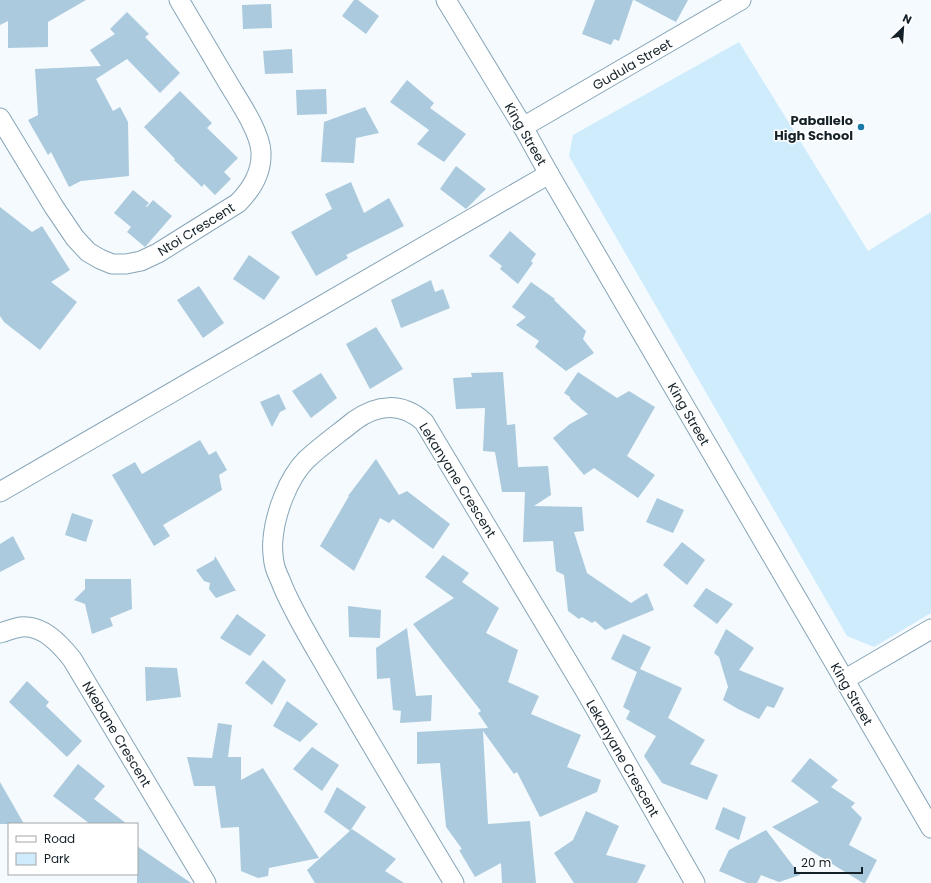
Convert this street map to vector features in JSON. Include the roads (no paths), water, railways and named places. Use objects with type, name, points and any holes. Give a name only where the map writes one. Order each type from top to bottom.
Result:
[{"type":"street","name":"Ntoi Crescent","points":[[0,118],[54,207],[75,238],[88,252],[112,264],[126,264],[141,261],[158,253],[238,203],[255,182],[260,166],[261,151],[258,138],[247,115],[179,0]]},
{"type":"street","name":"King Street","points":[[446,0],[523,127],[931,828]]},
{"type":"street","name":"Gudula Street","points":[[523,127],[741,0]]},
{"type":"street","points":[[0,492],[549,174]]},
{"type":"street","name":"Lekanyane Crescent","points":[[454,883],[293,610],[275,567],[273,540],[279,510],[290,482],[304,462],[320,447],[359,418],[372,411],[383,408],[397,408],[407,411],[417,416],[424,422],[586,692],[695,883]]},
{"type":"street","name":"Nkebane Crescent","points":[[0,633],[23,627],[34,629],[44,632],[68,653],[206,883]]},
{"type":"street","points":[[844,680],[931,629]]},
{"type":"place","name":"Paballelo High School","points":[[861,127]]}]
